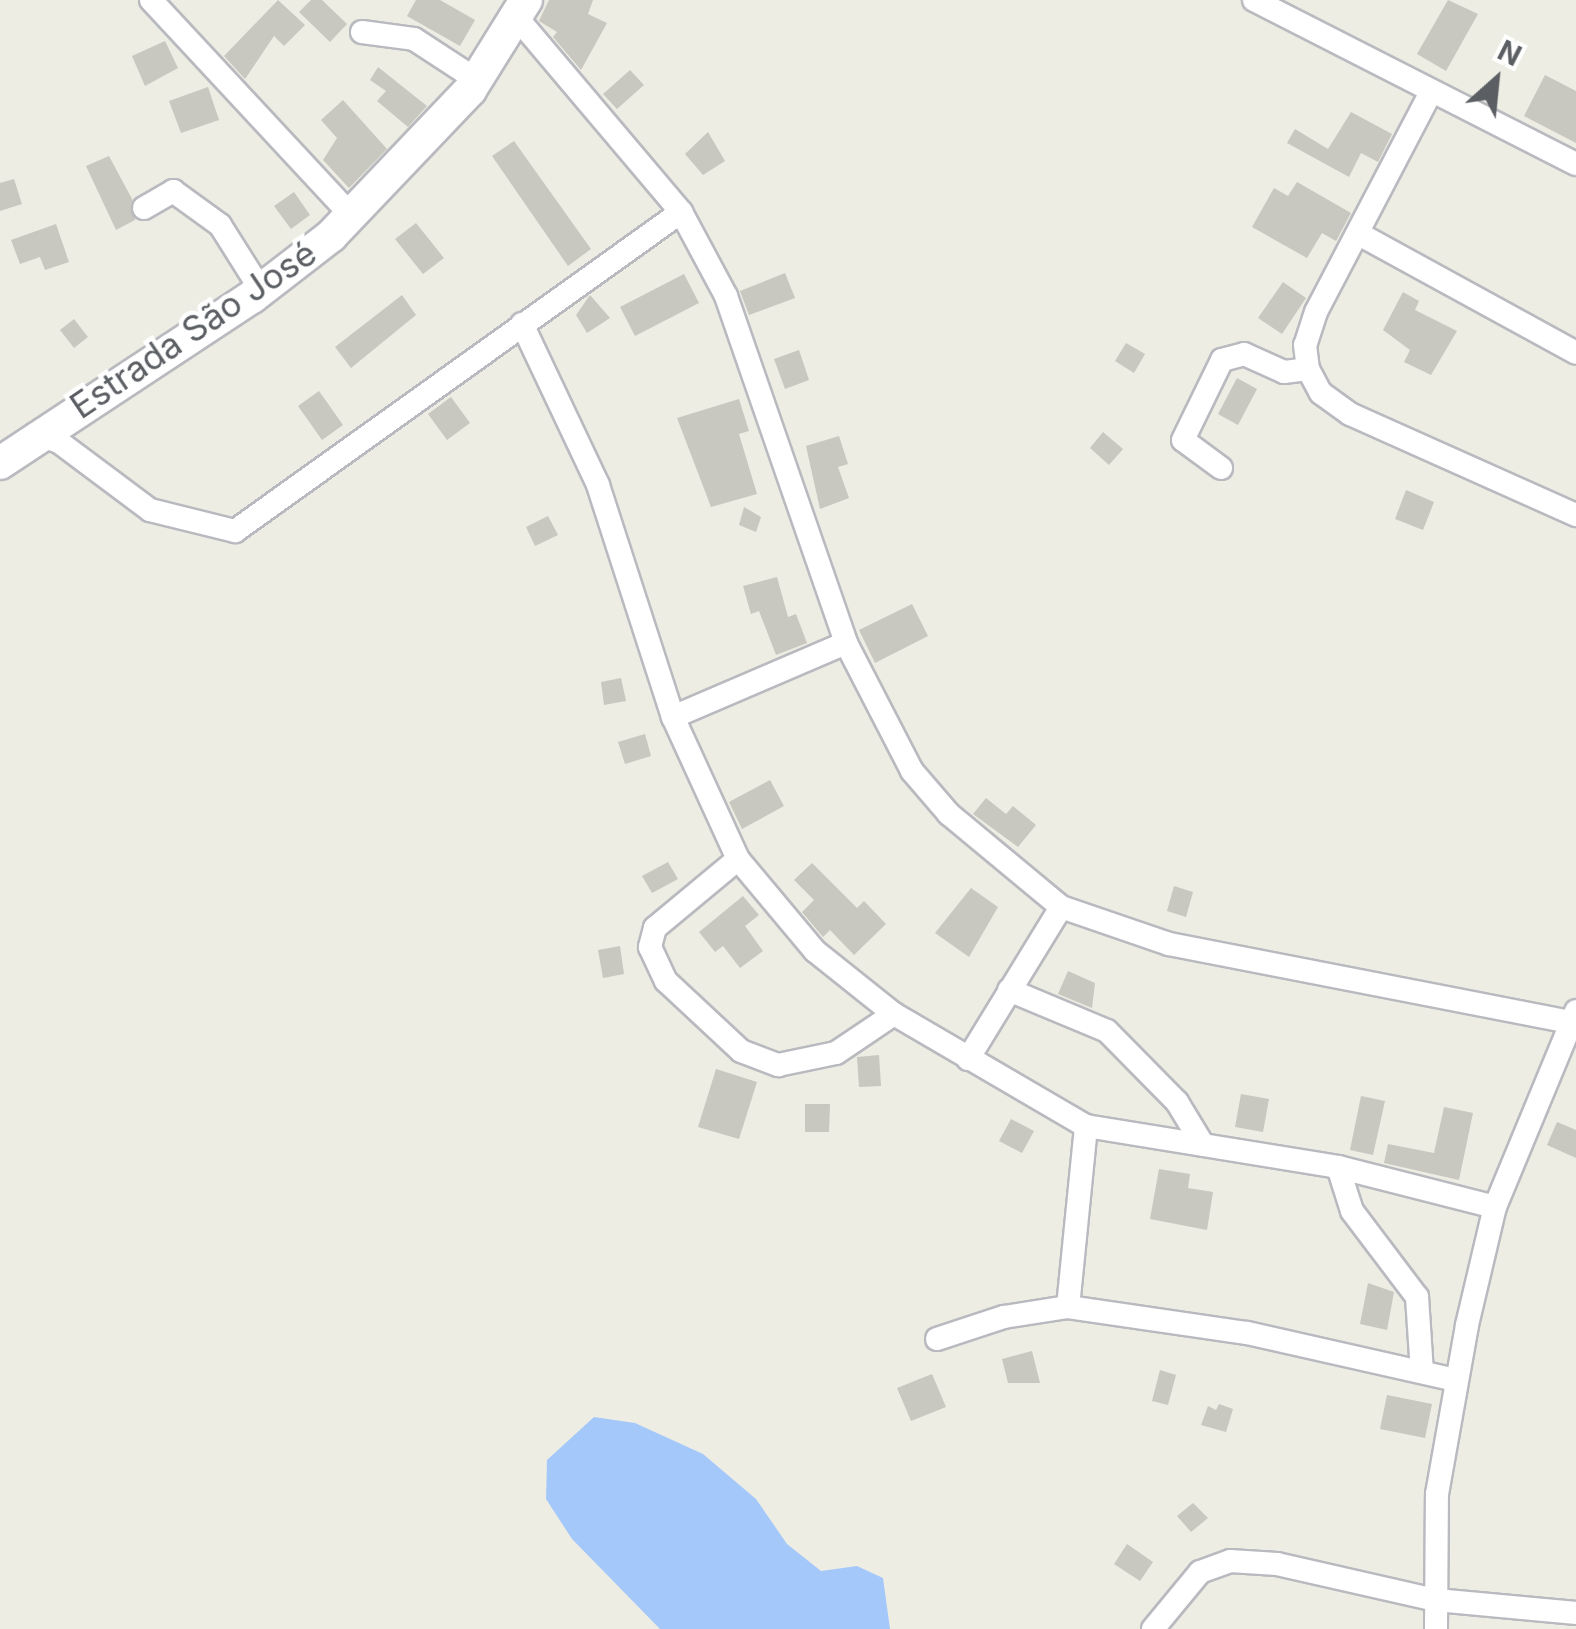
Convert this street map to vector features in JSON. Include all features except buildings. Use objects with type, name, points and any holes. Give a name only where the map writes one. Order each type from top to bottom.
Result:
[{"type":"street","points":[[151,0],[352,216]]},
{"type":"street","points":[[1254,0],[1576,164]]},
{"type":"street","points":[[522,9],[682,212],[726,296],[846,644],[912,771],[949,814],[1061,906],[1169,944],[1574,1016],[1496,1207],[1455,1380],[1436,1494],[1436,1629]]},
{"type":"street","name":"Estrada São José","points":[[0,464],[35,434],[261,290],[352,216],[478,80],[522,9]]},
{"type":"street","points":[[362,32],[414,39],[478,80]]},
{"type":"street","points":[[1431,92],[1308,331],[1308,369],[1321,393],[1350,414],[1576,515]]},
{"type":"street","points":[[144,208],[173,191],[220,225],[261,290]]},
{"type":"street","points":[[35,434],[59,442],[150,510],[235,531],[682,212]]},
{"type":"street","points":[[1359,234],[1576,353]]},
{"type":"street","points":[[522,324],[598,485],[673,717],[738,859],[815,951],[894,1014],[1086,1126],[1338,1166],[1496,1207]]},
{"type":"street","points":[[1221,468],[1183,440],[1222,360],[1244,354],[1284,372],[1308,369]]},
{"type":"street","points":[[673,717],[846,644]]},
{"type":"street","points":[[738,859],[655,928],[650,947],[666,981],[740,1051],[778,1065],[836,1052],[894,1014]]},
{"type":"street","points":[[968,1059],[1061,906]]},
{"type":"street","points":[[1009,990],[1107,1031],[1177,1102],[1203,1146]]},
{"type":"street","points":[[1068,1307],[1086,1126]]},
{"type":"street","points":[[1338,1166],[1352,1211],[1417,1297],[1422,1372]]},
{"type":"street","points":[[937,1339],[1004,1318],[1068,1307],[1247,1332],[1455,1380]]},
{"type":"street","points":[[1153,1629],[1200,1572],[1230,1561],[1276,1564],[1436,1600],[1576,1613]]},
{"type":"water","points":[[594,1417],[635,1423],[703,1454],[756,1499],[787,1544],[821,1571],[857,1566],[883,1578],[890,1629],[660,1629],[572,1539],[546,1499],[547,1460]]}]
